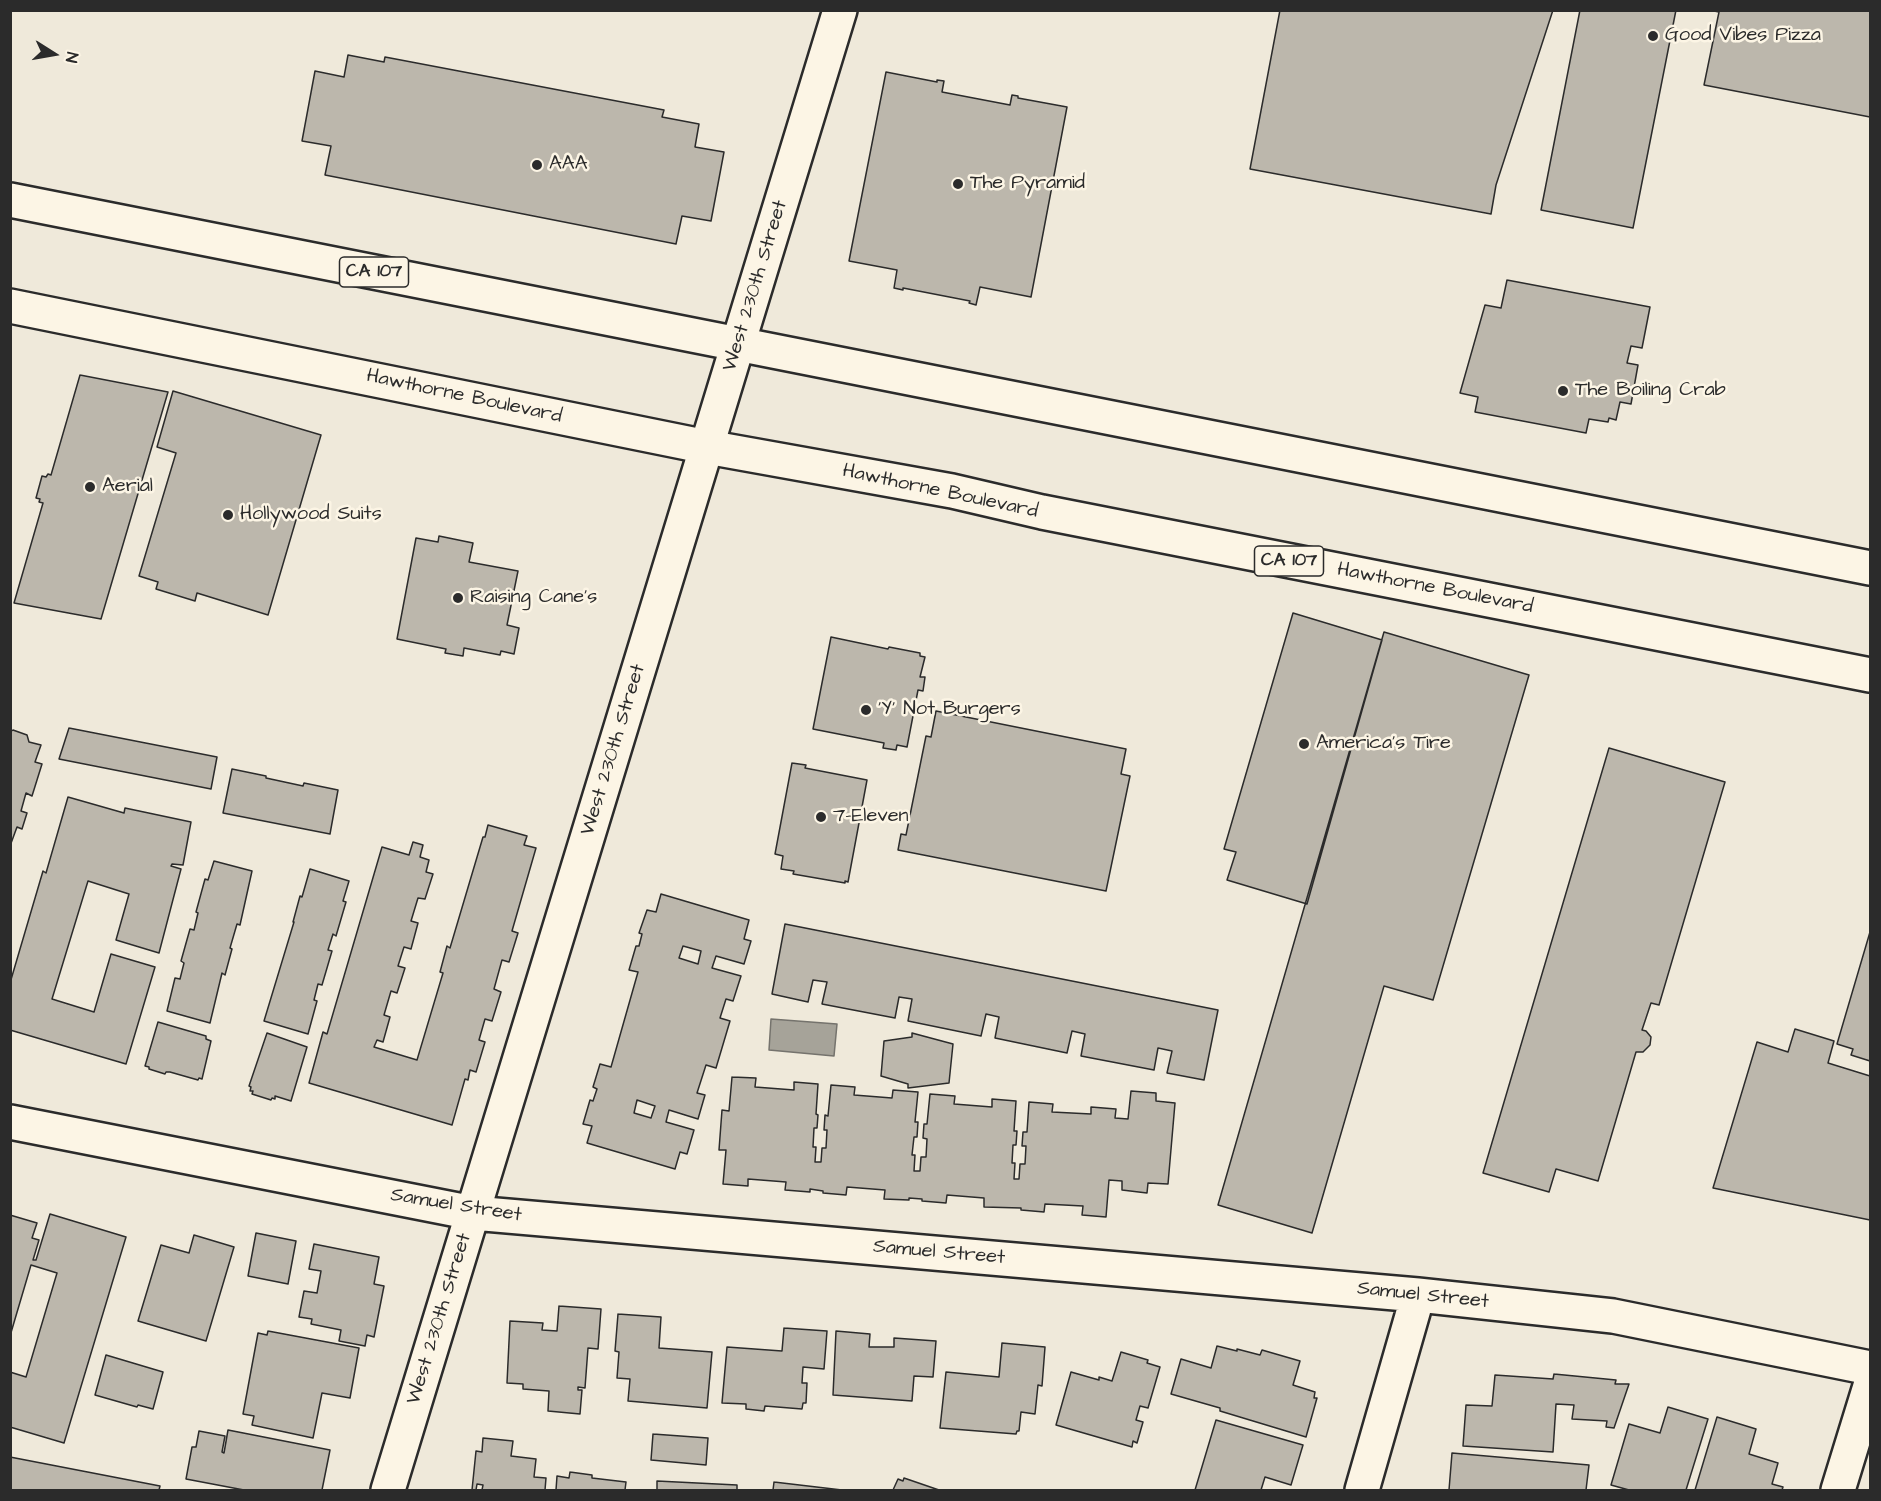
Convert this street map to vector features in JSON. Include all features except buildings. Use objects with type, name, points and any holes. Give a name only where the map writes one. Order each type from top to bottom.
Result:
[{"type":"main road","name":"West 230th Street","points":[[388,1491],[840,10]]},
{"type":"main road","name":"CA 107","points":[[10,200],[1870,568]]},
{"type":"main road","name":"Hawthorne Boulevard","points":[[10,306],[707,447],[952,491],[1042,512],[1870,675]]},
{"type":"main road","name":"Samuel Street","points":[[10,1122],[473,1213],[1418,1295],[1613,1316],[1870,1368]]},
{"type":"main road","points":[[1362,1491],[1418,1295]]},
{"type":"main road","points":[[1838,1491],[1870,1386]]},
{"type":"shaded area","points":[[771,1019],[837,1024],[834,1056],[769,1050]]},
{"type":"place","name":"Good Vibes Pizza","points":[[1653,36]]},
{"type":"place","name":"AAA","points":[[537,165]]},
{"type":"place","name":"The Pyramid","points":[[958,184]]},
{"type":"place","name":"The Boiling Crab","points":[[1563,391]]},
{"type":"place","name":"Aerial","points":[[90,487]]},
{"type":"place","name":"Hollywood Suits","points":[[228,515]]},
{"type":"place","name":"Raising Cane's","points":[[458,598]]},
{"type":"place","name":"'Y' Not Burgers","points":[[866,710]]},
{"type":"place","name":"America's Tire","points":[[1304,744]]},
{"type":"place","name":"7-Eleven","points":[[821,817]]}]
